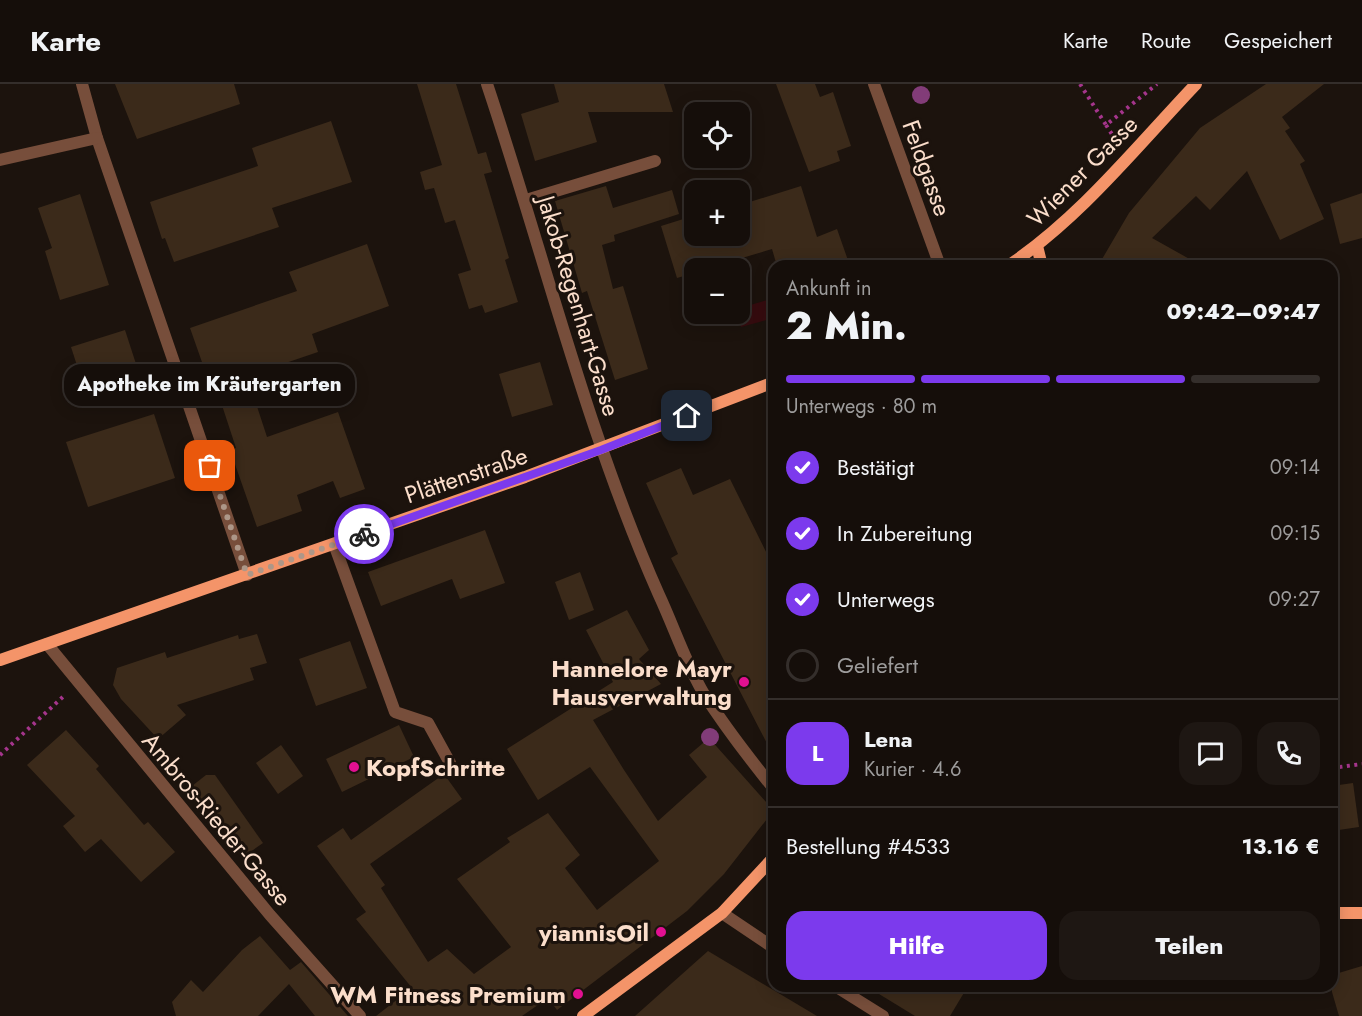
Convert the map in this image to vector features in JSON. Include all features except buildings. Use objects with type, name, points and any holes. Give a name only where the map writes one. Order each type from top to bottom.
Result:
[{"type":"main road","name":"Wiener Gasse","points":[[1040,260],[1037,246],[1079,209],[1196,84]]},
{"type":"main road","points":[[1017,260],[1037,246]]},
{"type":"main road","name":"Plättenstraße","points":[[0,660],[601,450],[768,384]]},
{"type":"main road","points":[[583,1016],[722,913],[768,863]]},
{"type":"main road","points":[[1338,913],[1362,913]]},
{"type":"street","points":[[82,84],[97,138],[247,575]]},
{"type":"street","name":"Jakob-Regenhart-Gasse","points":[[487,84],[526,200],[601,450],[629,528],[703,692],[745,753],[768,782]]},
{"type":"street","name":"Feldgasse","points":[[874,84],[938,260]]},
{"type":"street","points":[[0,160],[97,138]]},
{"type":"street","points":[[526,200],[655,161]]},
{"type":"street","points":[[334,544],[395,711],[428,723],[450,763]]},
{"type":"street","name":"Ambros-Rieder-Gasse","points":[[47,644],[270,915],[360,1016]]},
{"type":"street","points":[[722,913],[768,944]]},
{"type":"street","points":[[845,992],[883,1016]]},
{"type":"path","points":[[1080,84],[1106,125],[1157,84]]},
{"type":"path","points":[[0,754],[77,683]]},
{"type":"path","points":[[1338,767],[1362,764]]},
{"type":"shaded area","points":[[768,300],[768,320],[741,327],[740,324],[750,324],[750,305]]},
{"type":"way so far","points":[[210,466],[247,575],[364,534]]},
{"type":"place","name":"Apotheke im Kräutergarten","points":[[210,466]]},
{"type":"place","name":"Hannelore Mayr Hausverwaltung","points":[[744,682]]},
{"type":"place","name":"KopfSchritte","points":[[354,767]]},
{"type":"place","name":"yiannisOil","points":[[661,932]]},
{"type":"place","name":"WM Fitness Premium","points":[[578,994]]},
{"type":"route","points":[[364,534],[601,450],[687,416]]}]
